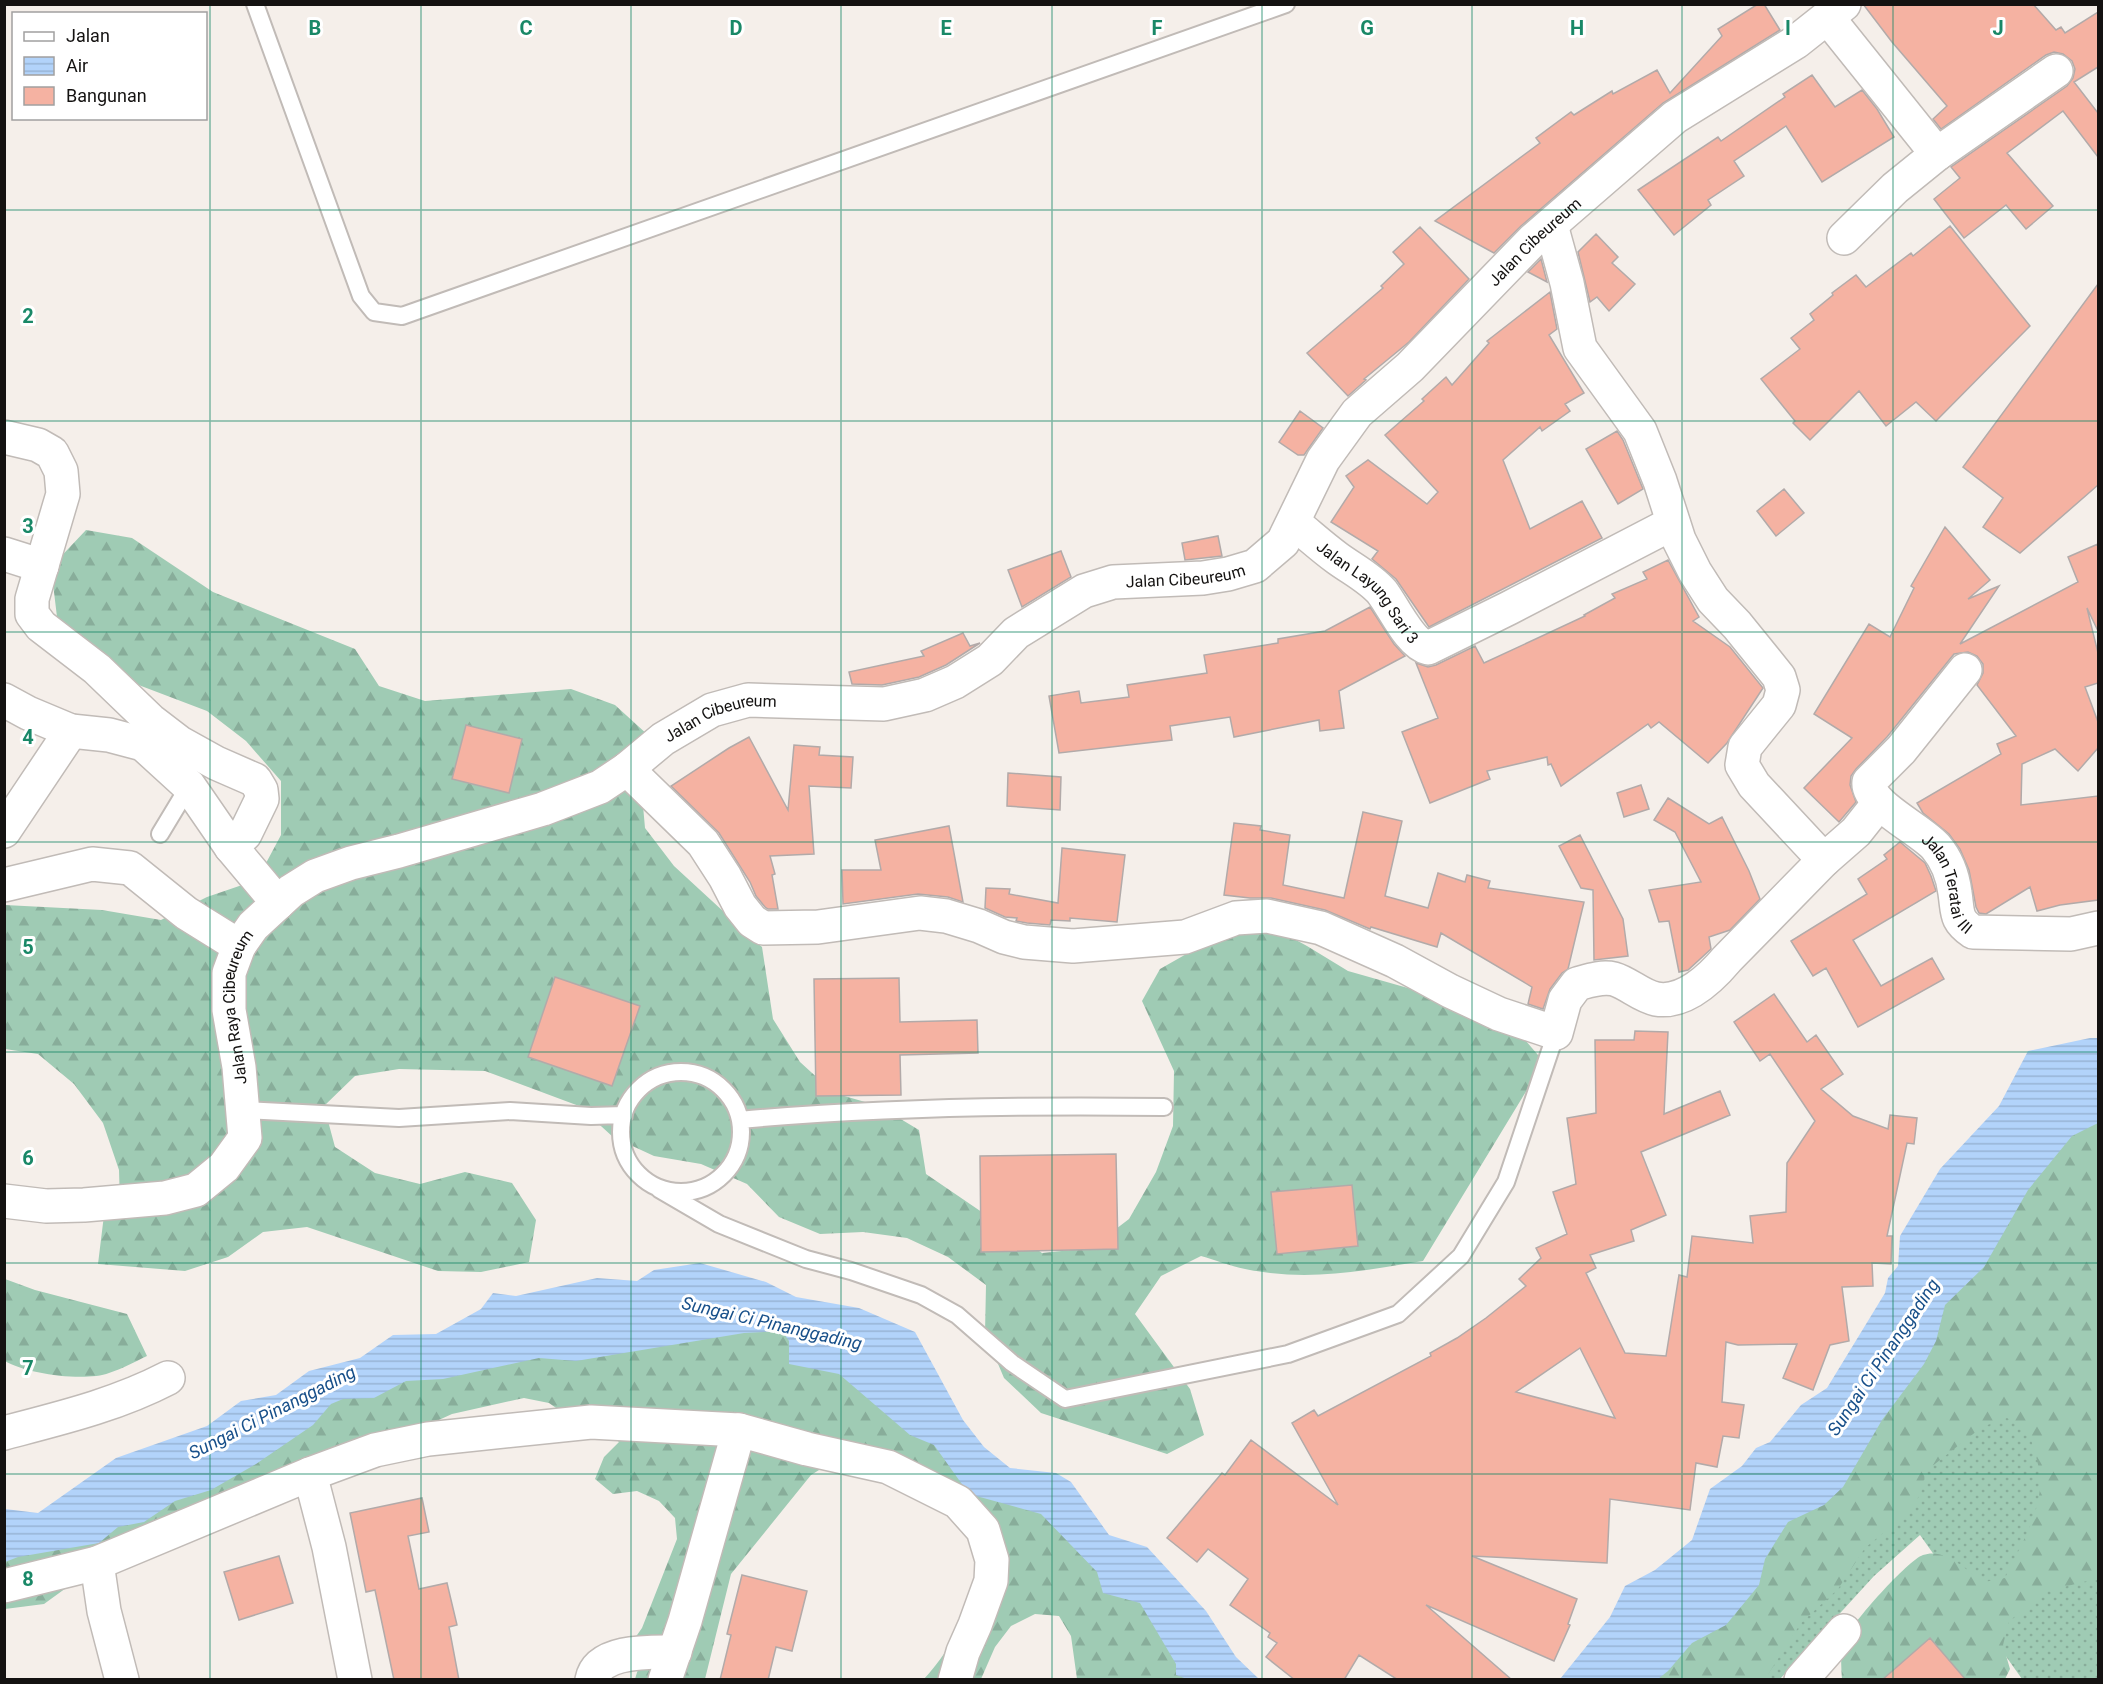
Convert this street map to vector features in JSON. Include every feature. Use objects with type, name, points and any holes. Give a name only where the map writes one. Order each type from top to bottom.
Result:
[{"type":"street","points":[[1836,11],[1937,154]]},
{"type":"street","name":"Jalan Cibeureum","points":[[399,851],[543,809],[600,787],[627,769],[663,739],[712,710],[748,700],[884,704],[925,695],[964,677],[990,660],[1016,633],[1084,591],[1113,582],[1203,578],[1256,566],[1283,542],[1323,460],[1358,413],[1410,367],[1533,240],[1675,117],[1796,42],[1836,11]]},
{"type":"street","points":[[1844,238],[1895,188],[1937,154],[2056,72]]},
{"type":"street","points":[[1551,225],[1567,283],[1580,348],[1640,431],[1660,481],[1679,540],[1707,591],[1779,677],[1783,690],[1779,705],[1745,747],[1742,765],[1754,785],[1824,860]]},
{"type":"street","points":[[4,437],[38,445],[52,453],[61,471],[63,494],[32,599],[32,614],[41,626],[97,669],[150,720],[180,743],[216,763],[255,780],[261,790],[262,799],[245,834],[231,846]]},
{"type":"street","name":"Jalan Layung Sari 3","points":[[1294,523],[1380,590],[1413,639],[1421,646],[1428,648],[1673,523]]},
{"type":"street","points":[[4,554],[42,566]]},
{"type":"street","points":[[627,769],[703,843],[740,906],[752,921],[763,928],[818,927],[920,913],[946,916],[1024,942],[1072,946],[1185,937],[1236,918],[1267,916],[1322,928],[1395,961],[1499,1014],[1556,1033],[1565,1000],[1576,984],[1600,979],[1614,979],[1656,999],[1674,999],[1692,990],[1714,974],[1824,860],[1856,832],[1879,803],[1870,792],[1869,782],[1901,750],[1965,670]]},
{"type":"street","points":[[4,700],[71,731],[109,735],[143,744],[189,786],[231,846],[278,903]]},
{"type":"street","points":[[4,831],[71,731]]},
{"type":"street","name":"Jalan Teratai III","points":[[1879,803],[1936,847],[1949,868],[1956,893],[1957,913],[1963,925],[1973,932],[2071,934],[2098,928]]},
{"type":"street","name":"Jalan Raya Cibeureum","points":[[4,1202],[46,1206],[84,1206],[165,1198],[196,1190],[224,1167],[245,1138],[244,1110],[228,989],[229,973],[239,946],[253,926],[291,891],[315,876],[351,863],[399,851]]},
{"type":"street","points":[[4,885],[92,864],[130,868],[186,913],[239,946]]},
{"type":"street","points":[[4,1433],[95,1409],[142,1391],[168,1378]]},
{"type":"street","points":[[4,1586],[97,1563],[310,1474],[375,1450],[428,1439],[591,1422],[739,1430],[807,1449],[888,1467],[958,1502],[983,1530],[992,1560],[991,1581],[963,1652],[955,1680]]},
{"type":"street","points":[[592,1680],[593,1673],[609,1659],[633,1653],[670,1666],[739,1430]]},
{"type":"street","points":[[310,1474],[329,1547],[355,1680]]},
{"type":"street","points":[[97,1563],[104,1611],[122,1680]]},
{"type":"street","points":[[1801,1680],[1844,1631]]},
{"type":"lane","points":[[255,4],[361,296],[374,312],[402,316],[1286,4]]},
{"type":"lane","points":[[160,834],[189,786]]},
{"type":"lane","points":[[659,1189],[677,1192],[695,1191],[712,1184],[727,1172],[736,1156],[741,1138],[740,1120],[733,1102],[720,1086],[703,1076],[684,1071],[664,1074],[646,1083],[632,1097],[624,1115],[621,1133],[624,1150],[632,1167],[644,1179],[659,1189],[719,1224],[806,1259],[851,1271],[921,1295],[957,1315],[1012,1363],[1065,1399],[1288,1354],[1398,1314],[1461,1256],[1506,1182],[1556,1033]]},
{"type":"lane","points":[[740,1120],[825,1113],[1021,1105],[1164,1107]]},
{"type":"lane","points":[[244,1110],[399,1118],[510,1111],[591,1116],[624,1115]]},
{"type":"green space","points":[[86,530],[132,538],[213,592],[355,649],[379,686],[425,701],[571,689],[615,705],[649,736],[641,783],[645,828],[674,866],[762,947],[773,1019],[800,1062],[834,1093],[879,1106],[919,1130],[926,1174],[1042,1253],[1091,1248],[1129,1219],[1156,1172],[1173,1126],[1174,1071],[1142,1001],[1160,969],[1218,936],[1267,924],[1348,971],[1429,994],[1514,1027],[1544,1062],[1423,1261],[1334,1274],[1291,1275],[1245,1269],[1201,1256],[1161,1276],[1135,1314],[1190,1389],[1204,1435],[1167,1454],[1041,1413],[1004,1378],[985,1333],[986,1285],[948,1257],[907,1238],[863,1232],[820,1234],[779,1217],[747,1184],[701,1164],[654,1156],[613,1137],[579,1106],[485,1071],[399,1069],[355,1076],[324,1106],[335,1147],[375,1173],[420,1184],[465,1172],[512,1183],[536,1220],[529,1262],[481,1272],[438,1271],[307,1227],[263,1232],[228,1257],[185,1271],[98,1264],[104,1215],[120,1204],[119,1170],[103,1123],[74,1084],[38,1054],[5,1049],[5,905],[102,910],[161,920],[207,897],[257,880],[281,835],[281,781],[246,741],[207,711],[107,673],[80,648],[57,617],[51,567]]},
{"type":"green space","points":[[2098,1099],[2098,1581],[2095,1579],[2048,1591],[2009,1621],[2003,1645],[2010,1669],[2005,1679],[1842,1679],[1842,1649],[1845,1639],[1881,1593],[1916,1559],[1931,1553],[1939,1554],[1955,1561],[1984,1582],[2005,1578],[2029,1528],[2040,1488],[2039,1469],[2028,1429],[2007,1418],[1982,1427],[1926,1471],[1920,1495],[1905,1515],[1865,1548],[1838,1589],[1801,1623],[1765,1679],[1633,1680],[1933,1289]]},
{"type":"green space","points":[[2098,1131],[2098,1679],[2022,1679],[1920,1535],[1874,1576],[1780,1679],[1665,1680]]},
{"type":"green space","points":[[5,1279],[35,1290],[127,1314],[147,1356],[109,1373],[86,1377],[41,1373],[5,1361]]},
{"type":"green space","points":[[777,1320],[815,1353],[1032,1496],[1153,1611],[1198,1679],[1077,1679],[1071,1636],[1059,1616],[1035,1614],[1011,1626],[995,1647],[981,1679],[924,1679],[954,1638],[970,1609],[990,1562],[933,1497],[832,1462],[811,1475],[731,1574],[705,1679],[635,1679],[639,1666],[630,1645],[642,1628],[677,1539],[675,1518],[659,1501],[637,1491],[613,1494],[595,1479],[604,1457],[619,1442],[609,1432],[586,1429],[549,1403],[524,1398],[452,1414],[338,1466],[84,1575],[44,1604],[5,1609],[5,1545],[348,1379]]},
{"type":"water","name":"Sungai Ci Pinanggading","points":[[2098,1038],[2098,1123],[2072,1136],[2028,1190],[1984,1267],[1945,1305],[1936,1341],[1924,1364],[1882,1420],[1843,1487],[1824,1505],[1788,1522],[1765,1559],[1759,1585],[1726,1625],[1692,1643],[1658,1679],[1560,1679],[1610,1617],[1625,1586],[1655,1570],[1692,1540],[1710,1489],[1742,1466],[1756,1448],[1770,1442],[1801,1405],[1827,1388],[1885,1293],[1888,1278],[1898,1266],[1900,1236],[1940,1169],[1999,1106],[2028,1051]]},
{"type":"water","name":"Sungai Ci Pinanggading","points":[[700,1263],[766,1282],[796,1297],[859,1308],[915,1332],[963,1420],[984,1447],[1010,1468],[1056,1473],[1071,1482],[1109,1535],[1147,1547],[1206,1611],[1236,1657],[1259,1679],[1187,1679],[1176,1675],[1176,1664],[1140,1603],[1103,1593],[1097,1572],[1041,1514],[969,1494],[934,1445],[910,1435],[839,1374],[789,1364],[789,1341],[782,1331],[744,1333],[576,1361],[539,1358],[443,1379],[406,1381],[374,1398],[343,1399],[331,1404],[313,1425],[256,1464],[211,1490],[175,1501],[144,1522],[118,1527],[99,1543],[18,1557],[5,1562],[5,1509],[38,1513],[116,1458],[207,1426],[241,1401],[276,1395],[309,1371],[360,1358],[393,1335],[436,1334],[481,1309],[493,1293],[516,1296],[597,1278],[637,1281],[654,1270]]},
{"type":"building","points":[[1758,4],[1764,4],[1780,30],[1663,103],[1521,226],[1494,253],[1435,221],[1540,143],[1536,138],[1571,112],[1574,115],[1612,91],[1613,94],[1657,70],[1670,93],[1722,36],[1718,29]]},
{"type":"building","points":[[1863,4],[2033,4],[2056,30],[2061,27],[2065,33],[2098,12],[2098,67],[2074,82],[2098,113],[2098,157],[2063,111],[2007,153],[2053,206],[2026,229],[2006,205],[1964,238],[1934,199],[1960,178],[1951,167],[2067,86],[2073,78],[2075,69],[2072,61],[2063,54],[2054,52],[2046,55],[1941,129],[1933,119],[1947,106]]},
{"type":"building","points":[[1812,75],[1835,107],[1862,90],[1894,137],[1822,182],[1786,126],[1734,161],[1744,176],[1708,200],[1711,205],[1674,235],[1638,190],[1718,137],[1721,141],[1785,97],[1783,94]]},
{"type":"building","points":[[1950,226],[2030,326],[1936,421],[1916,402],[1886,426],[1859,391],[1810,440],[1793,423],[1795,421],[1761,379],[1800,349],[1791,338],[1814,320],[1810,314],[1833,295],[1832,293],[1856,275],[1866,287],[1911,253],[1913,256]]},
{"type":"building","points":[[1420,227],[1469,279],[1409,342],[1364,379],[1366,380],[1348,396],[1307,353],[1383,288],[1381,286],[1404,264],[1393,252]]},
{"type":"building","points":[[1596,234],[1618,257],[1612,263],[1635,284],[1609,311],[1597,297],[1590,302],[1578,252]]},
{"type":"building","points":[[1541,259],[1547,282],[1528,272]]},
{"type":"building","points":[[2098,284],[2098,485],[2020,553],[1983,527],[2003,498],[1963,467]]},
{"type":"building","points":[[1550,292],[1557,329],[1549,335],[1584,393],[1565,404],[1570,411],[1542,431],[1540,427],[1503,460],[1530,529],[1582,501],[1602,538],[1429,627],[1396,579],[1372,559],[1378,551],[1331,522],[1354,487],[1346,476],[1368,460],[1427,504],[1438,492],[1385,435],[1424,401],[1422,399],[1446,377],[1452,385],[1489,343],[1487,341]]},
{"type":"building","points":[[1300,411],[1323,428],[1304,455],[1298,455],[1279,442]]},
{"type":"building","points":[[1617,431],[1643,489],[1618,504],[1586,449]]},
{"type":"building","points":[[1784,489],[1804,513],[1776,536],[1757,511]]},
{"type":"building","points":[[1945,527],[1990,580],[1968,599],[1999,586],[1960,644],[2078,582],[2068,557],[2098,544],[2098,631],[2087,608],[2098,653],[2098,683],[2085,687],[2098,722],[2098,748],[2078,771],[2055,749],[2022,764],[2021,805],[2098,796],[2098,900],[2060,905],[2037,911],[2030,887],[1986,914],[1979,913],[1969,870],[1960,849],[1949,834],[1923,813],[1917,803],[2001,754],[1997,744],[2016,736],[1977,685],[1983,673],[1983,664],[1977,656],[1968,652],[1954,654],[1887,737],[1856,769],[1851,776],[1850,785],[1856,802],[1839,822],[1804,788],[1852,738],[1814,714],[1869,624],[1890,637],[1914,588],[1911,586]]},
{"type":"building","points":[[1218,536],[1222,556],[1185,560],[1182,543]]},
{"type":"building","points":[[1061,551],[1071,577],[1022,607],[1008,570]]},
{"type":"building","points":[[1668,560],[1699,617],[1693,621],[1730,647],[1763,688],[1727,743],[1708,763],[1659,722],[1651,728],[1648,724],[1561,786],[1551,764],[1548,765],[1547,757],[1487,771],[1490,779],[1430,803],[1402,732],[1438,718],[1416,663],[1428,667],[1436,665],[1475,646],[1484,663],[1585,616],[1615,598],[1612,594],[1647,579],[1643,572]]},
{"type":"building","points":[[1370,607],[1394,644],[1405,656],[1339,691],[1344,728],[1320,731],[1319,720],[1234,737],[1230,717],[1170,726],[1172,740],[1059,753],[1049,696],[1079,691],[1081,703],[1129,697],[1127,685],[1207,673],[1204,655],[1278,643],[1278,639],[1325,631]]},
{"type":"building","points":[[963,633],[970,646],[980,643],[946,665],[919,677],[882,685],[852,684],[849,672],[924,656],[921,651]]},
{"type":"building","points":[[466,725],[522,739],[509,793],[452,779]]},
{"type":"building","points":[[749,737],[788,810],[794,745],[820,747],[819,755],[853,757],[851,788],[809,786],[814,854],[770,856],[775,874],[772,875],[778,909],[765,907],[756,896],[750,882],[719,833],[671,786]]},
{"type":"building","points":[[1008,773],[1061,777],[1060,810],[1007,806]]},
{"type":"building","points":[[1641,785],[1649,809],[1624,817],[1617,793]]},
{"type":"building","points":[[1668,798],[1709,824],[1722,817],[1760,899],[1730,930],[1709,937],[1711,949],[1688,970],[1679,972],[1669,921],[1659,922],[1649,890],[1701,882],[1675,832],[1654,820]]},
{"type":"building","points":[[1363,812],[1402,821],[1385,896],[1428,908],[1438,873],[1465,882],[1467,875],[1490,881],[1488,888],[1584,902],[1568,969],[1550,989],[1543,1009],[1528,1004],[1532,987],[1441,933],[1437,947],[1371,927],[1370,929],[1325,910],[1271,898],[1224,895],[1234,823],[1261,826],[1260,830],[1290,835],[1283,885],[1344,898]]},
{"type":"building","points":[[949,826],[963,902],[948,897],[918,894],[843,904],[842,870],[881,870],[875,840]]},
{"type":"building","points":[[1580,835],[1623,919],[1628,956],[1594,960],[1593,890],[1581,888],[1559,846]]},
{"type":"building","points":[[1900,842],[1925,863],[1936,891],[1853,940],[1881,986],[1932,958],[1944,979],[1858,1027],[1826,968],[1813,976],[1791,941],[1867,894],[1858,879],[1887,859],[1884,855]]},
{"type":"building","points":[[1062,848],[1125,855],[1117,922],[1070,918],[1070,921],[1051,920],[1050,925],[1027,923],[1016,921],[1017,918],[1005,917],[985,908],[986,888],[1010,889],[1009,894],[1058,903]]},
{"type":"building","points":[[555,977],[640,1006],[612,1086],[528,1057]]},
{"type":"building","points":[[899,978],[900,1022],[977,1020],[978,1053],[900,1055],[901,1095],[816,1096],[814,979]]},
{"type":"building","points":[[1774,994],[1807,1042],[1816,1035],[1843,1074],[1821,1089],[1853,1116],[1888,1129],[1890,1115],[1917,1118],[1914,1144],[1907,1143],[1887,1236],[1892,1236],[1891,1264],[1872,1263],[1873,1286],[1842,1287],[1849,1341],[1830,1345],[1813,1390],[1783,1378],[1797,1344],[1738,1345],[1726,1342],[1722,1402],[1744,1405],[1739,1438],[1723,1436],[1717,1467],[1696,1463],[1690,1510],[1610,1499],[1607,1563],[1472,1556],[1577,1599],[1568,1624],[1570,1625],[1554,1661],[1426,1605],[1512,1680],[1398,1680],[1359,1655],[1344,1680],[1295,1680],[1266,1657],[1277,1643],[1268,1637],[1270,1633],[1230,1605],[1248,1579],[1208,1549],[1197,1562],[1167,1538],[1222,1473],[1225,1475],[1251,1440],[1338,1505],[1292,1423],[1314,1410],[1318,1416],[1431,1356],[1430,1353],[1486,1318],[1526,1286],[1519,1279],[1541,1258],[1536,1248],[1567,1234],[1553,1192],[1576,1184],[1567,1118],[1596,1113],[1595,1040],[1634,1040],[1635,1031],[1668,1032],[1664,1114],[1720,1091],[1730,1115],[1641,1152],[1666,1215],[1631,1230],[1634,1241],[1590,1255],[1596,1268],[1586,1273],[1625,1353],[1666,1356],[1679,1275],[1687,1277],[1692,1236],[1753,1243],[1750,1216],[1786,1212],[1787,1163],[1815,1121],[1770,1054],[1760,1061],[1734,1022]],"holes":[[[1580,1348],[1615,1418],[1516,1392]]]},
{"type":"building","points":[[1116,1154],[1118,1249],[981,1252],[980,1156]]},
{"type":"building","points":[[1352,1185],[1358,1246],[1277,1254],[1271,1192]]},
{"type":"building","points":[[422,1498],[429,1532],[408,1536],[419,1589],[447,1583],[457,1625],[449,1627],[459,1680],[394,1680],[375,1590],[366,1592],[350,1513]]},
{"type":"building","points":[[279,1556],[293,1603],[239,1620],[224,1572]]},
{"type":"building","points":[[742,1575],[807,1591],[792,1651],[776,1647],[768,1680],[720,1680],[731,1635],[727,1634]]},
{"type":"building","points":[[1930,1638],[1966,1680],[1882,1680]]}]
